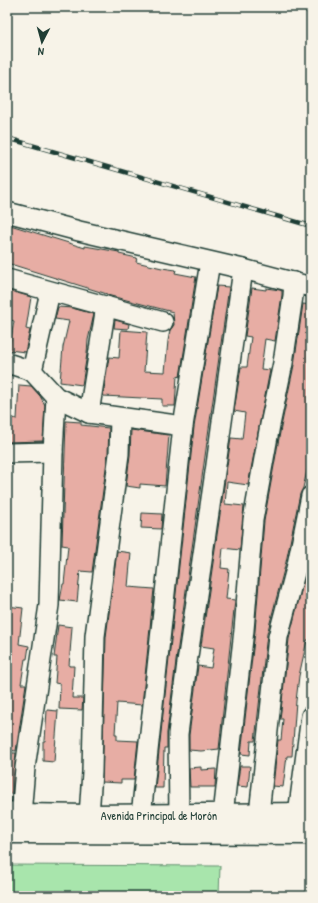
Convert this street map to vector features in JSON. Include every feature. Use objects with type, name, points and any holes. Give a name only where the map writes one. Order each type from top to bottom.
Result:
[{"type":"main road","name":"Avenida Principal de Morón","points":[[14,814],[89,816],[305,814]]},
{"type":"main road","name":"Avenida Principal de Morón","points":[[7,832],[311,833]]},
{"type":"street","points":[[7,212],[78,231],[243,269],[302,285],[293,296],[283,363],[253,520],[244,630],[223,815]]},
{"type":"street","points":[[141,816],[183,426],[210,262]]},
{"type":"street","points":[[179,815],[178,734],[243,269]]},
{"type":"street","points":[[7,279],[162,322]]},
{"type":"street","points":[[32,371],[50,292]]},
{"type":"street","points":[[89,413],[106,306]]},
{"type":"street","points":[[7,363],[32,371],[56,397],[89,413],[183,426]]},
{"type":"street","points":[[14,814],[25,768],[49,605],[56,397]]},
{"type":"street","points":[[89,816],[92,772],[95,636],[119,454],[120,418]]},
{"type":"street","points":[[7,453],[53,452]]},
{"type":"street","points":[[259,814],[278,637],[297,565],[311,496]]},
{"type":"street","points":[[305,814],[311,716]]},
{"type":"green space","points":[[7,865],[220,866],[219,896],[7,896]]},
{"type":"building","points":[[7,224],[85,248],[85,246],[119,252],[119,254],[137,258],[136,262],[176,270],[175,273],[196,277],[180,377],[177,376],[175,406],[162,406],[162,399],[103,396],[109,357],[119,358],[121,330],[147,332],[144,371],[165,372],[170,330],[174,325],[173,312],[107,295],[7,263],[7,254],[11,240],[7,239]]},
{"type":"building","points":[[217,286],[229,287],[176,661],[167,733],[167,748],[164,748],[163,788],[155,788],[194,427]]},
{"type":"building","points":[[252,288],[280,290],[282,291],[282,295],[275,341],[265,339],[261,369],[270,370],[248,485],[227,482],[225,504],[244,506],[240,550],[223,548],[221,568],[229,569],[226,599],[235,600],[219,749],[201,751],[189,750],[189,735],[198,666],[211,668],[214,648],[201,646],[231,438],[242,439],[245,413],[234,411],[241,367],[247,367],[251,337],[245,336]]},
{"type":"building","points":[[7,290],[31,297],[26,329],[30,330],[25,352],[9,350],[14,321],[8,319],[11,305],[7,304]]},
{"type":"building","points":[[303,304],[311,305],[311,454],[303,488],[300,494],[286,562],[267,634],[255,741],[251,741],[250,755],[241,754],[255,631],[264,521],[294,365]]},
{"type":"building","points":[[58,307],[72,308],[94,314],[88,340],[82,385],[60,382],[63,347],[69,321],[55,319]]},
{"type":"building","points":[[115,320],[129,324],[128,329],[114,328]]},
{"type":"building","points":[[19,385],[31,386],[40,396],[45,405],[43,441],[7,442],[7,417],[17,419]]},
{"type":"building","points":[[66,421],[81,422],[81,425],[109,428],[108,453],[92,572],[80,571],[77,602],[60,600],[64,584],[68,546],[62,545]]},
{"type":"building","points":[[131,430],[169,435],[165,486],[140,484],[140,488],[126,486],[130,455]]},
{"type":"building","points":[[142,513],[162,514],[161,529],[141,528]]},
{"type":"building","points":[[117,551],[131,553],[128,587],[154,589],[142,705],[117,703],[115,734],[117,734],[117,740],[138,741],[134,780],[121,780],[121,783],[102,782],[106,637]]},
{"type":"building","points":[[311,551],[311,640],[307,640],[299,676],[292,756],[287,756],[283,787],[273,786],[278,740],[281,740],[283,719],[280,719],[289,639]]},
{"type":"building","points":[[7,606],[23,608],[19,644],[29,646],[27,659],[25,659],[21,684],[26,684],[16,751],[7,750],[9,724],[7,724],[7,646],[10,631],[7,631]]},
{"type":"building","points":[[58,625],[72,627],[69,666],[74,666],[72,698],[83,698],[82,710],[59,709],[60,684],[55,683],[57,657],[54,657]]},
{"type":"building","points":[[47,710],[58,711],[54,762],[43,761],[43,741],[45,741]]},
{"type":"building","points":[[10,753],[16,753],[12,794],[7,793],[7,774]]},
{"type":"building","points":[[240,766],[250,766],[248,787],[237,786]]},
{"type":"building","points":[[201,767],[201,770],[216,769],[215,787],[190,787],[189,768]]},
{"type":"railway","points":[[7,138],[311,226]]}]
